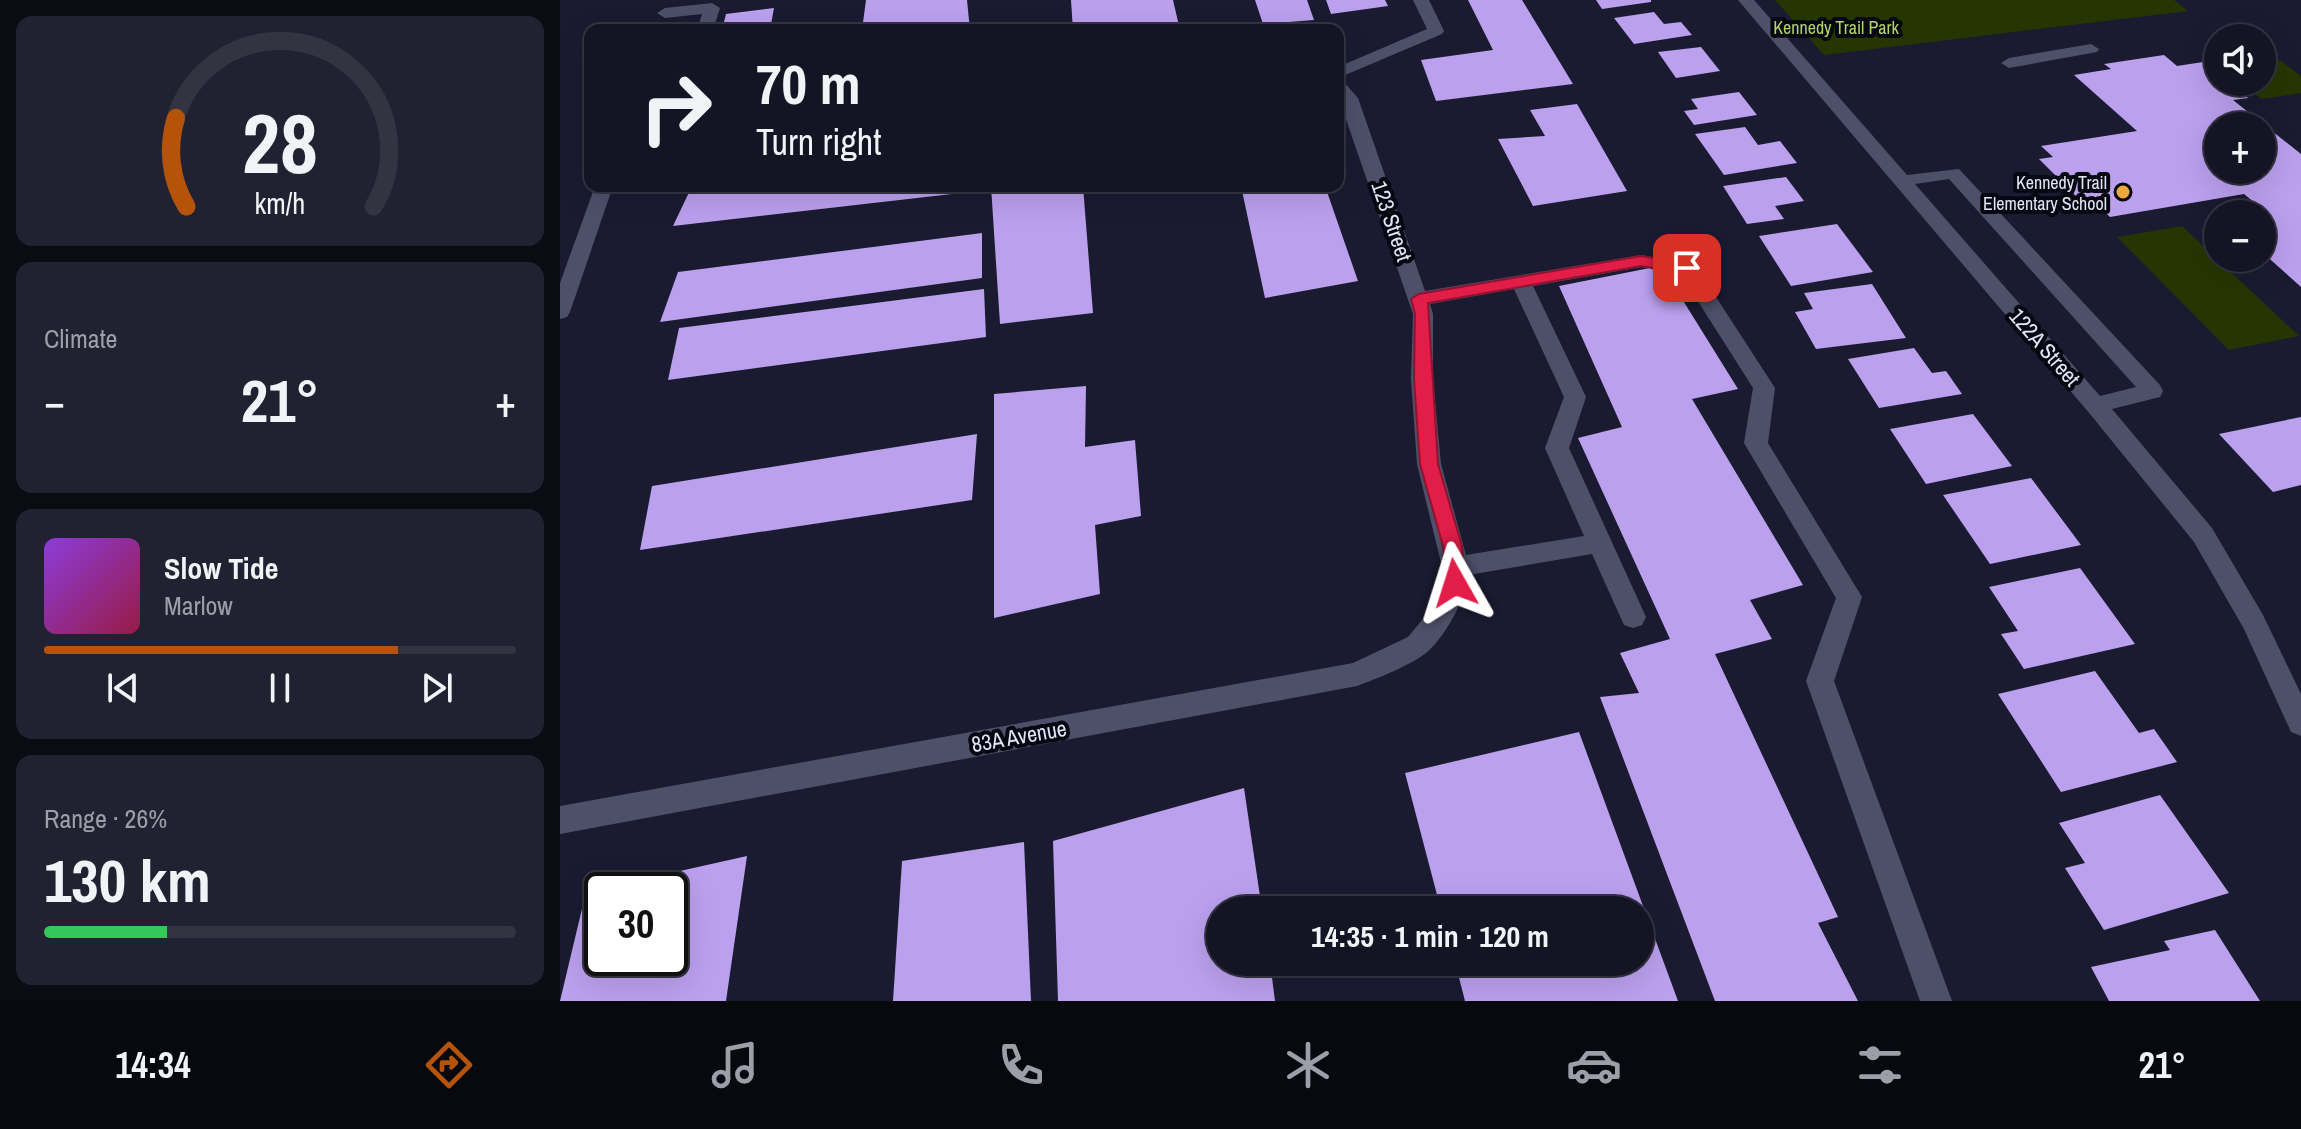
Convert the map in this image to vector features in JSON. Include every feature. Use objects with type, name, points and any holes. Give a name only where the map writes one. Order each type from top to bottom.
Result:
[{"type":"street","points":[[1344,70],[1436,31],[1421,0]]},
{"type":"street","name":"122A Street","points":[[1746,0],[2203,535],[2254,623],[2301,723]]},
{"type":"street","points":[[667,7],[712,8],[707,24]]},
{"type":"street","points":[[2009,63],[2091,49]]},
{"type":"street","name":"123 Street","points":[[1344,93],[1349,98],[1423,314],[1422,379],[1429,464],[1455,567],[1455,583],[1449,598]]},
{"type":"street","points":[[1901,181],[1953,173],[2152,391],[2095,405]]},
{"type":"street","points":[[560,312],[602,192]]},
{"type":"street","points":[[1419,299],[1641,261],[1687,268],[1764,388],[1756,443],[1849,597],[1820,681],[1936,1001]]},
{"type":"street","points":[[1521,282],[1575,397],[1557,448],[1633,617]]},
{"type":"street","points":[[1455,567],[1600,543]]},
{"type":"street","name":"83A Avenue","points":[[560,820],[1357,674],[1417,645],[1436,622],[1449,598]]},
{"type":"green space","name":"Kennedy Trail Park","points":[[1775,0],[2174,0],[2188,11],[1824,55]]},
{"type":"green space","points":[[2276,57],[2301,76],[2301,93],[2261,99],[2257,96],[2276,96]]},
{"type":"green space","points":[[2182,226],[2204,247],[2204,272],[2231,272],[2299,336],[2229,350],[2117,237]]},
{"type":"building","points":[[866,0],[967,0],[969,24],[863,24]]},
{"type":"building","points":[[1071,0],[1173,0],[1179,24],[1073,24]]},
{"type":"building","points":[[1255,0],[1307,0],[1314,20],[1263,24]]},
{"type":"building","points":[[1326,0],[1385,0],[1388,6],[1331,14]]},
{"type":"building","points":[[1468,0],[1522,0],[1573,84],[1436,101],[1421,60],[1493,50]]},
{"type":"building","points":[[1596,0],[1651,0],[1651,2],[1602,9]]},
{"type":"building","points":[[774,8],[771,24],[724,24],[726,14]]},
{"type":"building","points":[[1654,12],[1664,24],[1681,22],[1692,35],[1634,44],[1614,18]]},
{"type":"building","points":[[1701,47],[1720,71],[1676,78],[1658,52]]},
{"type":"building","points":[[2164,55],[2177,66],[2203,62],[2204,96],[2248,98],[2233,100],[2248,112],[2204,112],[2204,184],[2276,184],[2276,134],[2301,154],[2301,287],[2276,265],[2276,200],[2251,200],[2244,194],[2110,217],[2097,204],[2086,206],[2039,159],[2053,157],[2041,146],[2137,131],[2074,75],[2111,69],[2104,64]]},
{"type":"building","points":[[1739,92],[1757,115],[1694,125],[1684,111],[1698,109],[1691,99]]},
{"type":"building","points":[[1577,104],[1627,191],[1533,206],[1498,139],[1545,136],[1530,110]]},
{"type":"building","points":[[1745,127],[1758,145],[1780,141],[1797,163],[1724,175],[1695,134]]},
{"type":"building","points":[[1786,177],[1804,201],[1775,206],[1784,219],[1747,224],[1723,186]]},
{"type":"building","points":[[689,192],[969,192],[673,226]]},
{"type":"building","points":[[991,192],[1083,192],[1093,313],[1000,324]]},
{"type":"building","points":[[1242,192],[1327,192],[1358,281],[1265,298]]},
{"type":"building","points":[[1837,224],[1873,272],[1791,286],[1759,236]]},
{"type":"building","points":[[982,233],[982,278],[660,322],[678,272]]},
{"type":"building","points":[[1650,268],[1669,278],[1738,389],[1692,399],[1803,585],[1750,600],[1772,639],[1715,654],[1838,917],[1818,923],[1858,1001],[1715,1001],[1600,697],[1639,693],[1620,653],[1670,639],[1578,438],[1622,427],[1559,286]]},
{"type":"building","points":[[1872,284],[1906,338],[1816,349],[1795,312],[1813,309],[1804,293]]},
{"type":"building","points":[[984,289],[986,337],[668,380],[679,328]]},
{"type":"building","points":[[1914,348],[1932,373],[1946,371],[1962,394],[1879,408],[1848,359]]},
{"type":"building","points":[[1086,386],[1085,447],[1135,440],[1141,516],[1095,525],[1100,594],[994,618],[994,394]]},
{"type":"building","points":[[1973,414],[2012,466],[1926,484],[1890,429]]},
{"type":"building","points":[[2301,417],[2301,485],[2273,492],[2219,434]]},
{"type":"building","points":[[977,434],[972,500],[640,550],[652,486]]},
{"type":"building","points":[[2031,478],[2081,545],[1990,564],[1943,495]]},
{"type":"building","points":[[2080,568],[2135,644],[2024,669],[2001,634],[2018,631],[1989,587]]},
{"type":"building","points":[[2095,671],[2139,733],[2154,729],[2177,762],[2061,792],[1998,694]]},
{"type":"building","points":[[1579,732],[1639,896],[1437,896],[1405,773]]},
{"type":"building","points":[[1244,788],[1260,896],[1206,896],[1206,976],[1272,976],[1275,1001],[1058,1001],[1053,841]]},
{"type":"building","points":[[2160,795],[2229,893],[2104,930],[2065,868],[2085,863],[2059,823]]},
{"type":"building","points":[[1024,842],[1031,1001],[893,1001],[902,861]]},
{"type":"building","points":[[747,856],[726,1001],[560,1001],[584,900],[584,976],[688,976],[688,872],[675,872]]},
{"type":"building","points":[[2215,930],[2260,1001],[2109,1001],[2091,967],[2170,950],[2164,941]]},
{"type":"building","points":[[1654,936],[1678,1001],[1465,1001],[1459,976],[1654,976]]},
{"type":"place","name":"Kennedy Trail Elementary School","points":[[2123,192]]},
{"type":"route","points":[[1455,583],[1452,546],[1429,464],[1422,379],[1423,314],[1419,299],[1641,261],[1687,268]]}]
